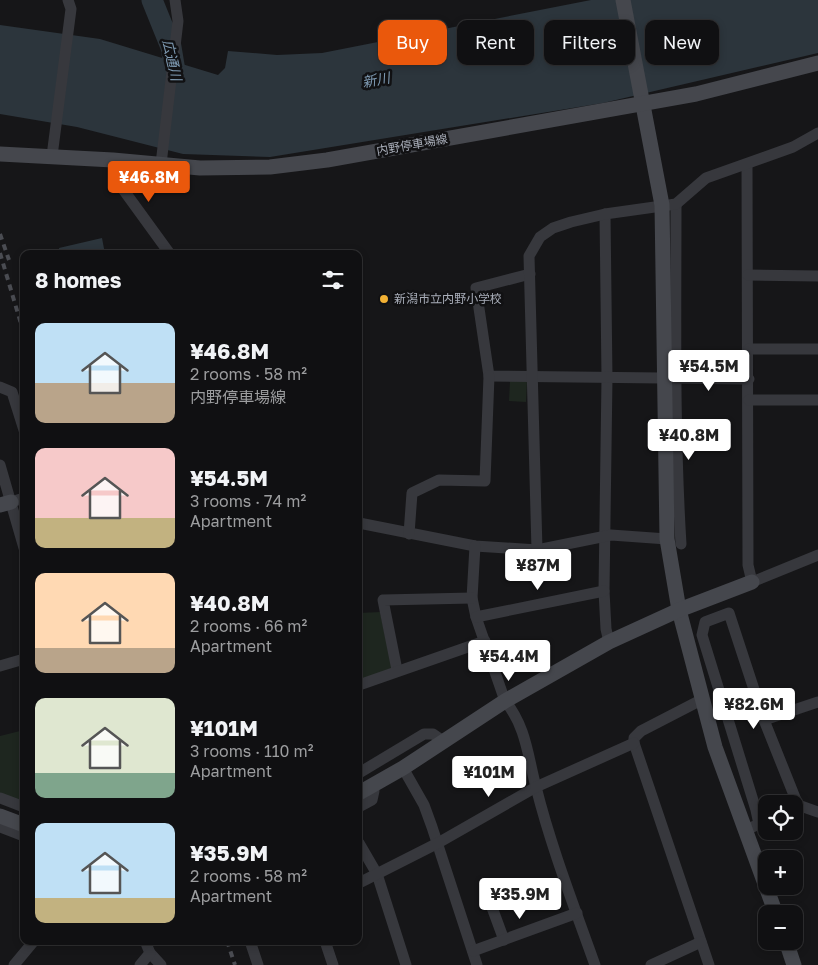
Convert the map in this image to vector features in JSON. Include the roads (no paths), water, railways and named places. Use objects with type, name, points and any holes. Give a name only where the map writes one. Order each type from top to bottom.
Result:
[{"type":"street","points":[[161,164],[178,21],[175,0]]},
{"type":"street","points":[[623,0],[658,182],[669,205],[676,462],[674,542]]},
{"type":"street","points":[[52,156],[70,4]]},
{"type":"street","name":"内野停車場線","points":[[0,154],[235,168],[327,160],[696,94],[818,63]]},
{"type":"street","points":[[537,550],[529,256],[540,237],[553,228],[571,222],[605,214],[669,205],[706,178],[793,147],[818,133]]},
{"type":"street","points":[[113,160],[117,181],[167,250]]},
{"type":"street","points":[[747,164],[748,565],[752,582]]},
{"type":"street","points":[[669,205],[674,542],[679,610],[701,700],[715,747],[773,905]]},
{"type":"street","points":[[605,214],[607,378],[603,536],[606,629],[609,642]]},
{"type":"street","points":[[409,534],[412,493],[439,480],[485,481],[489,376],[476,288],[530,274]]},
{"type":"street","points":[[748,275],[818,276]]},
{"type":"street","points":[[748,349],[818,349]]},
{"type":"street","points":[[489,376],[673,379],[749,378]]},
{"type":"street","points":[[0,387],[12,392],[20,417]]},
{"type":"street","points":[[749,400],[818,400]]},
{"type":"street","points":[[0,465],[20,533]]},
{"type":"street","points":[[362,524],[474,546],[537,550],[603,536],[636,536],[674,542]]},
{"type":"street","points":[[474,546],[472,598],[476,617],[505,701],[514,712],[528,750],[536,787],[595,965]]},
{"type":"street","points":[[365,790],[403,768],[505,701],[609,642],[679,610],[818,555]]},
{"type":"street","points":[[476,617],[604,591]]},
{"type":"street","points":[[397,670],[383,600],[472,598]]},
{"type":"street","points":[[746,830],[759,824],[756,810],[702,635],[705,622],[729,613],[764,720],[798,806],[818,812]]},
{"type":"street","points":[[362,684],[397,670],[485,641]]},
{"type":"street","points":[[0,666],[20,661]]},
{"type":"street","points":[[701,700],[641,730],[634,738],[634,744],[669,841],[709,965]]},
{"type":"street","points":[[764,720],[818,702]]},
{"type":"street","points":[[362,771],[424,734],[433,734],[443,741]]},
{"type":"street","points":[[362,882],[438,843],[536,787],[634,744]]},
{"type":"street","points":[[403,768],[424,805],[477,965]]},
{"type":"street","points":[[362,805],[372,800],[374,792],[365,790]]},
{"type":"street","points":[[0,798],[20,806]]},
{"type":"street","points":[[0,816],[20,824]]},
{"type":"street","points":[[0,827],[20,834]]},
{"type":"street","points":[[362,848],[377,874],[406,965]]},
{"type":"street","points":[[490,902],[504,940]]},
{"type":"street","points":[[473,951],[577,913]]},
{"type":"street","points":[[652,965],[701,942]]},
{"type":"street","points":[[14,965],[31,945]]},
{"type":"street","points":[[147,945],[150,953],[161,965]]},
{"type":"street","points":[[251,945],[258,965]]},
{"type":"street","points":[[326,945],[333,965]]},
{"type":"street","points":[[789,950],[794,965]]},
{"type":"street","points":[[140,965],[150,953]]},
{"type":"water","name":"新川","points":[[591,0],[818,0],[818,53],[603,103],[270,157],[183,154],[77,127],[0,114],[0,25],[100,39],[218,75],[225,68],[228,51],[277,55],[322,53],[378,42],[378,65],[447,65],[447,28],[457,26],[457,65],[534,65],[534,20],[489,20]]},
{"type":"water","points":[[102,238],[104,250],[59,250],[59,248]]},
{"type":"waterway","name":"広通川","points":[[152,0],[171,47],[175,71]]},
{"type":"railway","points":[[0,234],[9,260]]},
{"type":"railway","points":[[0,253],[20,320]]},
{"type":"railway","points":[[228,945],[235,965]]},
{"type":"place","name":"新潟市立内野小学校","points":[[384,299]]}]
